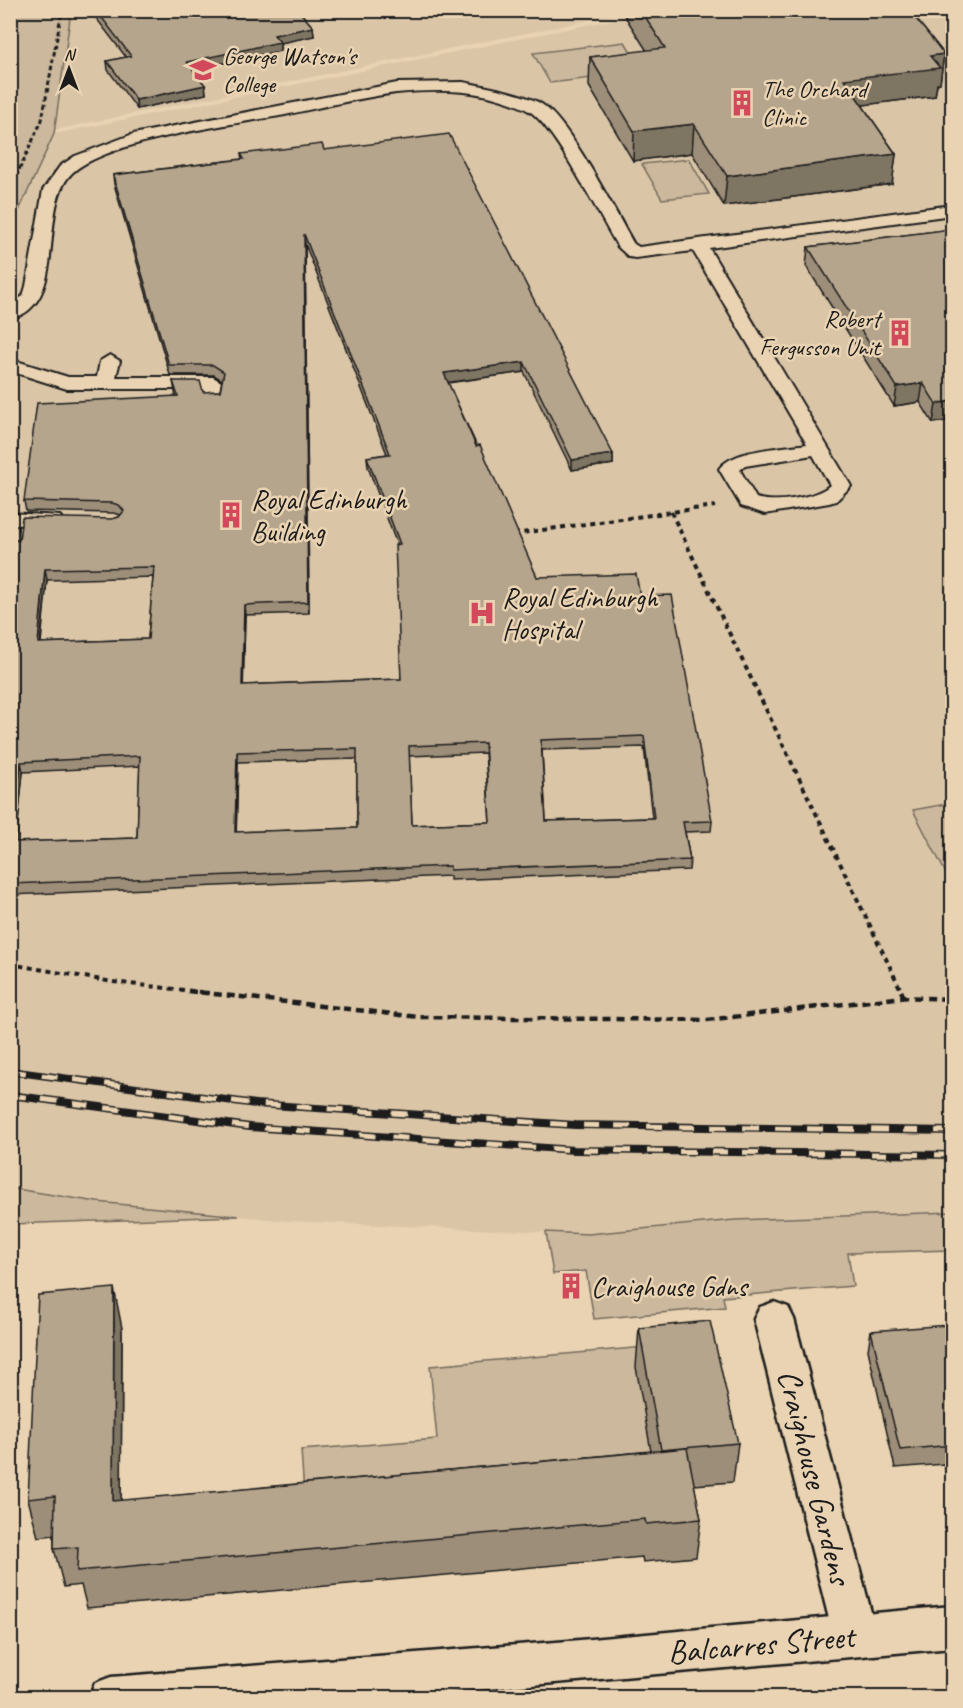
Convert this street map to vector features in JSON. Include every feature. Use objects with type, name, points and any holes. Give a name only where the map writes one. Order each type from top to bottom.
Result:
[{"type":"street","name":"Craighouse Gardens","points":[[774,1319],[855,1635]]},
{"type":"street","name":"Balcarres Street","points":[[111,1698],[569,1662],[952,1627]]},
{"type":"lane","points":[[10,314],[31,298],[36,286],[52,190],[66,170],[81,160],[132,139],[397,88],[463,87],[486,91],[536,108],[557,129],[627,247],[635,253],[952,210]]},
{"type":"lane","points":[[697,243],[819,448],[841,486],[829,497],[765,507],[748,502],[729,470],[739,461],[819,448]]},
{"type":"lane","points":[[105,385],[110,361]]},
{"type":"lane","points":[[10,365],[67,382],[105,385],[213,383],[212,396]]},
{"type":"lane","points":[[10,519],[79,520]]},
{"type":"path","points":[[10,190],[42,120],[62,10]]},
{"type":"path","points":[[514,534],[748,502]]},
{"type":"path","points":[[671,512],[904,997]]},
{"type":"path","points":[[10,964],[113,982],[419,1017],[707,1020],[904,997],[952,999]]},
{"type":"shaded area","points":[[11,10],[71,11],[54,134],[11,228]]},
{"type":"shaded area","name":"George Watson's College","points":[[71,11],[633,11],[54,130]]},
{"type":"shaded area","name":"Royal Edinburgh Hospital","points":[[655,11],[952,11],[952,1212],[735,1220],[588,1234],[289,1221],[97,1202],[11,1188],[10,228],[54,134]]},
{"type":"shaded area","points":[[625,42],[643,72],[550,83],[533,53]]},
{"type":"shaded area","points":[[689,159],[709,194],[662,199],[642,164]]},
{"type":"shaded area","points":[[952,803],[952,885],[913,810]]},
{"type":"shaded area","points":[[10,1188],[97,1202],[239,1216],[11,1224]]},
{"type":"shaded area","points":[[952,1212],[952,1250],[848,1253],[853,1286],[723,1297],[725,1307],[594,1319],[586,1271],[553,1274],[546,1232],[588,1234],[735,1220]]},
{"type":"shaded area","points":[[701,1342],[658,1489],[306,1522],[301,1450],[437,1439],[430,1366]]},
{"type":"building","points":[[96,10],[298,10],[313,27],[274,35],[280,42],[187,62],[205,85],[136,100],[107,61],[131,56]]},
{"type":"building","name":"The Orchard Clinic","points":[[641,10],[909,10],[944,54],[930,56],[940,68],[844,79],[896,154],[727,176],[694,124],[634,131],[590,57],[665,48]]},
{"type":"building","name":"Royal Edinburgh Building","points":[[449,134],[613,454],[572,460],[524,362],[444,373],[476,446],[480,445],[537,577],[636,574],[640,596],[672,595],[712,821],[683,822],[690,860],[450,870],[450,866],[10,884],[11,541],[19,540],[22,517],[112,519],[119,517],[124,511],[119,505],[112,503],[24,501],[37,403],[178,396],[173,381],[200,381],[203,392],[220,391],[224,372],[213,365],[169,365],[113,175],[244,159],[241,154],[322,144],[324,150]],"holes":[[[304,234],[390,454],[367,457],[400,544],[395,545],[401,679],[242,685],[244,605],[308,602]],[[154,567],[148,639],[38,643],[45,569]],[[644,736],[654,818],[546,821],[541,740]],[[485,743],[490,822],[412,825],[409,746]],[[357,749],[357,828],[235,832],[237,752]],[[140,756],[137,838],[13,842],[21,762]]]},
{"type":"building","name":"Robert Fergusson Unit","points":[[952,229],[952,401],[936,404],[923,383],[897,387],[808,247]]},
{"type":"building","points":[[114,1288],[113,1501],[687,1448],[701,1519],[646,1524],[645,1519],[77,1571],[78,1547],[54,1549],[55,1496],[28,1499],[38,1295]]},
{"type":"building","points":[[710,1321],[738,1443],[661,1450],[639,1328]]},
{"type":"building","points":[[948,1325],[952,1342],[952,1445],[900,1450],[871,1331]]},
{"type":"building","points":[[948,1446],[952,1446],[952,1462]]},
{"type":"railway","points":[[10,1071],[256,1104],[575,1125],[952,1131]]},
{"type":"railway","points":[[10,1095],[250,1127],[574,1150],[952,1155]]},
{"type":"place","name":"George Watson's College","points":[[203,70]]},
{"type":"place","name":"The Orchard Clinic","points":[[742,103]]},
{"type":"place","name":"Robert Fergusson Unit","points":[[900,333]]},
{"type":"place","name":"Royal Edinburgh Building","points":[[231,515]]},
{"type":"place","name":"Royal Edinburgh Hospital","points":[[482,613]]},
{"type":"place","name":"Craighouse Gdns","points":[[571,1286]]}]
